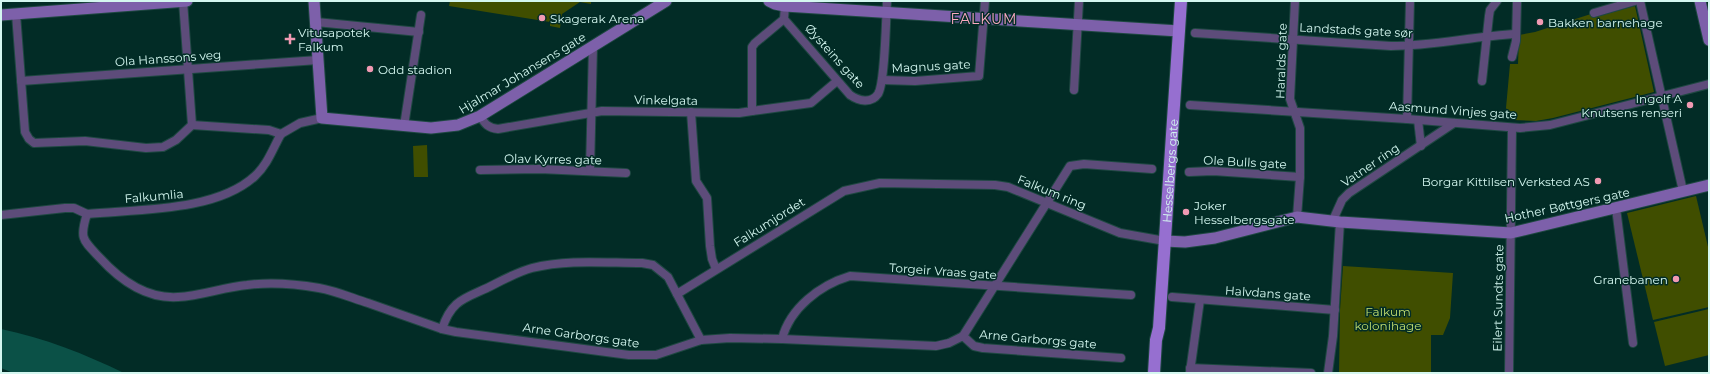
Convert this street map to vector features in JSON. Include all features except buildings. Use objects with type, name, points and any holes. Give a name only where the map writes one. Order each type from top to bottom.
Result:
[{"type":"main road","name":"Hesselbergs gate","points":[[1154,373],[1156,340],[1159,328],[1161,240],[1176,30],[1176,1]]},
{"type":"main road","name":"Hesselbergs gate","points":[[1176,30],[1181,1]]},
{"type":"street","points":[[183,1],[192,125]]},
{"type":"street","points":[[1,15],[187,1]]},
{"type":"street","points":[[314,1],[322,118]]},
{"type":"street","name":"Hjalmar Johansens gate","points":[[281,134],[300,123],[322,118],[404,126],[445,127],[458,125],[480,116],[666,1]]},
{"type":"street","points":[[769,1],[785,6],[887,6],[984,18],[1176,30]]},
{"type":"street","name":"Magnus gate","points":[[882,80],[916,81],[979,76],[985,1]]},
{"type":"street","points":[[1074,90],[1079,1]]},
{"type":"street","name":"Haralds gate","points":[[1295,1],[1290,99],[1300,128],[1300,177],[1297,217]]},
{"type":"street","points":[[1407,118],[1410,1]]},
{"type":"street","points":[[1482,81],[1490,10],[1497,1]]},
{"type":"street","points":[[1512,57],[1516,34],[1517,1]]},
{"type":"street","points":[[1594,13],[1635,1]]},
{"type":"street","points":[[1640,1],[1683,191]]},
{"type":"street","points":[[1700,1],[1709,40]]},
{"type":"street","points":[[752,111],[752,47],[784,19],[785,6]]},
{"type":"street","name":"Øysteins gate","points":[[784,19],[850,95],[857,100],[864,101],[872,99],[878,94],[882,80],[887,6]]},
{"type":"street","points":[[16,14],[25,132],[29,139],[34,143],[85,141],[146,148],[163,147],[176,140],[192,125],[269,130],[281,134]]},
{"type":"street","points":[[404,126],[422,15]]},
{"type":"street","points":[[316,22],[419,32]]},
{"type":"street","name":"Landstads gate sør","points":[[1195,33],[1409,46],[1487,36],[1516,34]]},
{"type":"street","points":[[590,170],[593,46]]},
{"type":"street","name":"Ola Hanssons veg","points":[[21,81],[187,68],[318,60]]},
{"type":"street","name":"Vinkelgata","points":[[480,116],[485,124],[491,128],[498,129],[602,111],[739,113],[811,103],[837,81]]},
{"type":"street","name":"Aasmund Vinjes gate","points":[[1190,105],[1407,118],[1512,128],[1550,125],[1709,84]]},
{"type":"street","points":[[691,112],[696,181],[707,198],[710,246],[712,259],[716,269]]},
{"type":"street","points":[[1418,120],[1421,146]]},
{"type":"street","name":"Vatner ring","points":[[1336,221],[1342,200],[1349,193],[1454,123]]},
{"type":"street","name":"Eilert Sundts gate","points":[[1509,373],[1512,128]]},
{"type":"street","name":"Falkumlia","points":[[1,215],[65,208],[74,208],[87,214],[182,205],[210,200],[245,184],[255,176],[266,164],[281,134]]},
{"type":"street","points":[[963,336],[1048,202],[1065,171],[1070,166],[1075,164],[1152,169]]},
{"type":"street","name":"Olav Kyrres gate","points":[[480,170],[590,170],[626,173]]},
{"type":"street","name":"Ole Bulls gate","points":[[1189,172],[1213,171],[1300,177]]},
{"type":"street","name":"Falkum ring","points":[[880,183],[995,185],[1024,192],[1120,233],[1161,240]]},
{"type":"street","name":"Falkumjordet","points":[[677,294],[844,191],[880,183]]},
{"type":"street","name":"Hother Bøttgers gate","points":[[1336,221],[1510,233],[1709,185]]},
{"type":"street","points":[[1616,208],[1633,342]]},
{"type":"street","name":"Arne Garborgs gate","points":[[87,214],[81,231],[85,242],[120,277],[152,294],[179,297],[246,285],[294,285],[335,292],[442,329],[629,355],[656,355],[701,340],[782,338],[936,346],[949,343],[963,336],[974,346],[983,348],[1121,358]]},
{"type":"street","points":[[1161,240],[1185,242],[1215,238],[1297,217],[1336,221],[1335,310],[1328,373]]},
{"type":"street","points":[[442,329],[446,315],[452,306],[467,297],[525,271],[546,265],[568,263],[642,263],[653,265],[668,277],[701,340]]},
{"type":"street","name":"Torgeir Vraas gate","points":[[782,338],[788,322],[801,305],[840,280],[850,276],[1131,295]]},
{"type":"street","name":"Halvdans gate","points":[[1172,297],[1335,310]]},
{"type":"street","points":[[1200,300],[1190,370],[1311,373]]},
{"type":"green space","name":"Skagerak Arena","points":[[450,1],[591,1],[591,4],[580,2],[562,14],[560,28],[550,26],[550,22],[449,6]]},
{"type":"green space","points":[[1635,6],[1654,92],[1553,118],[1536,121],[1513,120],[1506,108],[1510,64],[1518,64],[1519,35],[1535,32],[1594,13],[1595,17]]},
{"type":"green space","points":[[427,145],[428,177],[414,177],[413,146]]},
{"type":"green space","name":"Granebanen","points":[[1696,196],[1709,251],[1709,307],[1653,320],[1627,213]]},
{"type":"green space","name":"Falkum kolonihage","points":[[1343,266],[1453,273],[1450,318],[1443,335],[1431,335],[1431,373],[1339,373],[1340,310]]},
{"type":"green space","points":[[1709,309],[1709,355],[1665,366],[1654,322]]},
{"type":"shaded area","points":[[1,329],[64,347],[124,373],[13,373],[1,368]]},
{"type":"place","name":"Skagerak Arena","points":[[542,18]]},
{"type":"place","name":"Bakken barnehage","points":[[1540,22]]},
{"type":"place","name":"Vitusapotek Falkum","points":[[290,39]]},
{"type":"place","name":"Odd stadion","points":[[370,69]]},
{"type":"place","name":"Ingolf A Knutsens renseri","points":[[1690,105]]},
{"type":"place","name":"Borgar Kittilsen Verksted AS","points":[[1598,181]]},
{"type":"place","name":"Joker Hesselbergsgate","points":[[1186,212]]},
{"type":"place","name":"Granebanen","points":[[1676,279]]},
{"type":"district","name":"FALKUM","points":[[984,19]]}]
